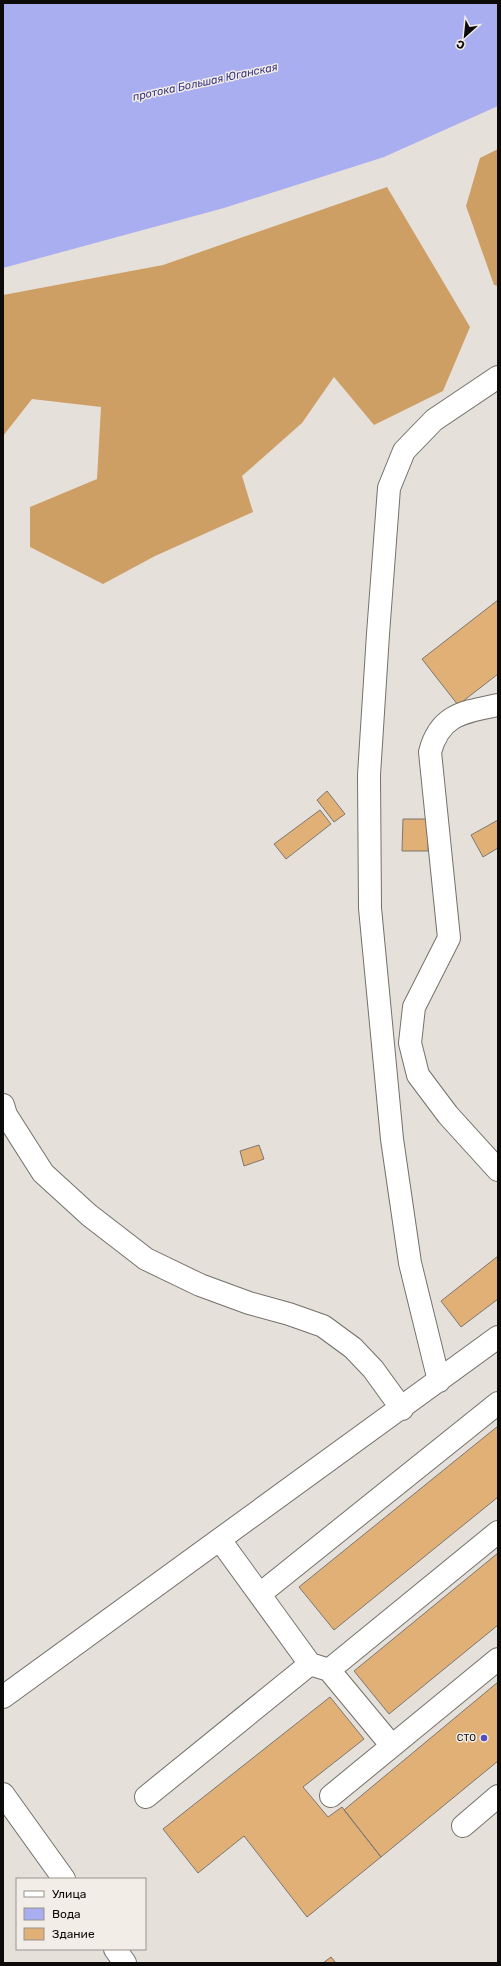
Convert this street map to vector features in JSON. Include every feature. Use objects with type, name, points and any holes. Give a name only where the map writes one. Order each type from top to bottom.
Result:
[{"type":"street","points":[[439,1381],[408,1248],[392,1139],[370,908],[369,775],[389,488],[404,451],[434,420],[498,377]]},
{"type":"street","points":[[498,704],[466,712],[446,722],[434,737],[430,752],[449,938],[414,1008],[410,1044],[418,1075],[448,1115],[498,1170]]},
{"type":"street","points":[[3,1105],[6,1115],[43,1173],[96,1220],[146,1259],[200,1285],[249,1303],[289,1314],[323,1326],[353,1348],[373,1369],[402,1408]]},
{"type":"street","points":[[3,1697],[498,1337]]},
{"type":"street","points":[[260,1594],[498,1403]]},
{"type":"street","points":[[146,1797],[498,1532]]},
{"type":"street","points":[[220,1540],[260,1594],[320,1667],[392,1746]]},
{"type":"street","points":[[331,1796],[498,1659]]},
{"type":"street","points":[[3,1794],[63,1878]]},
{"type":"street","points":[[463,1826],[498,1796]]},
{"type":"street","points":[[116,1950],[124,1963]]},
{"type":"shaded area","points":[[498,149],[498,286],[494,285],[466,206],[480,158]]},
{"type":"shaded area","points":[[387,187],[470,327],[443,391],[374,425],[334,377],[302,423],[242,476],[253,512],[155,556],[103,584],[30,547],[30,507],[97,479],[101,407],[32,399],[3,436],[3,295],[163,265]]},
{"type":"water","name":"протока Большая Юганская","points":[[3,3],[498,3],[498,106],[384,157],[224,208],[3,268]]},
{"type":"building","points":[[498,600],[498,674],[458,705],[422,659]]},
{"type":"building","points":[[327,791],[345,814],[334,822],[317,800]]},
{"type":"building","points":[[320,810],[331,824],[286,859],[274,844]]},
{"type":"building","points":[[403,819],[429,819],[428,851],[402,851]]},
{"type":"building","points":[[498,820],[498,848],[483,857],[471,835]]},
{"type":"building","points":[[259,1145],[264,1159],[244,1166],[240,1151]]},
{"type":"building","points":[[498,1256],[498,1299],[461,1327],[441,1301]]},
{"type":"building","points":[[498,1426],[498,1497],[334,1630],[299,1587]]},
{"type":"building","points":[[498,1553],[498,1625],[389,1714],[354,1671]]},
{"type":"building","points":[[498,1682],[498,1761],[381,1857],[344,1810]]},
{"type":"building","points":[[330,1697],[364,1739],[303,1787],[328,1817],[342,1807],[381,1857],[307,1917],[244,1836],[198,1873],[163,1829]]},
{"type":"building","points":[[331,1957],[336,1963],[323,1963]]},
{"type":"place","name":"СТО","points":[[484,1738]]}]
